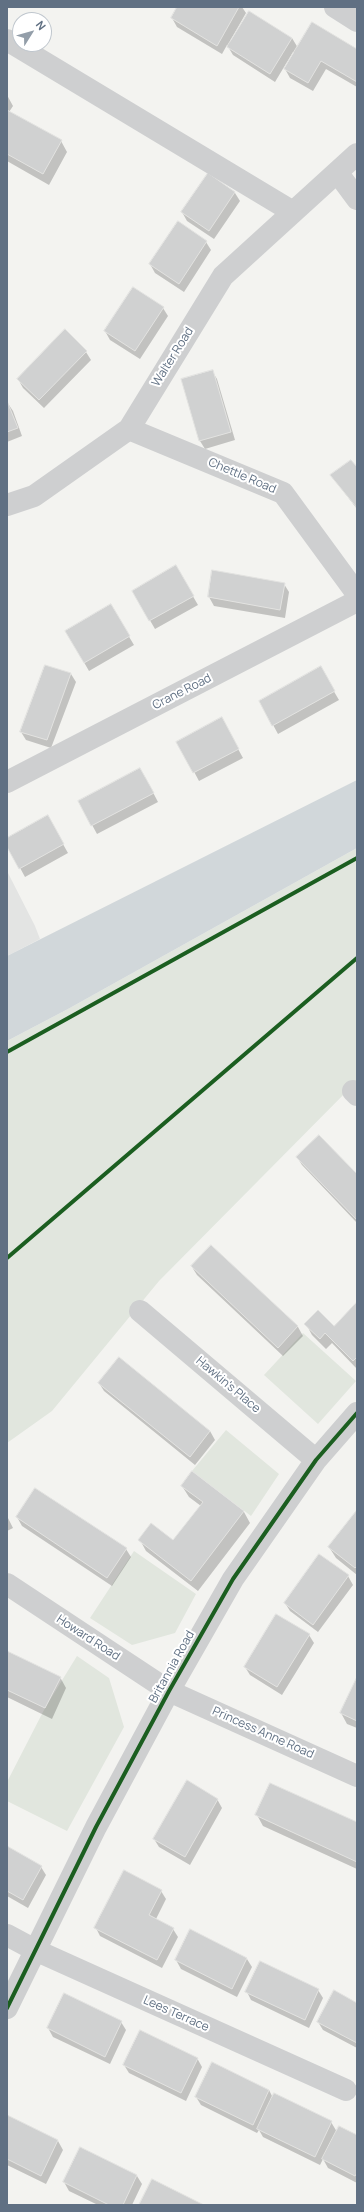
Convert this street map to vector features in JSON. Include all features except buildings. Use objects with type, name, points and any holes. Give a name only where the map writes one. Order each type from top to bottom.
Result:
[{"type":"street","points":[[335,7],[357,21]]},
{"type":"street","points":[[7,40],[293,212]]},
{"type":"street","name":"Walter Road","points":[[7,505],[34,496],[129,428],[223,276],[357,154]]},
{"type":"street","points":[[330,179],[357,199]]},
{"type":"street","name":"Chettle Road","points":[[129,428],[283,493],[357,594]]},
{"type":"street","name":"Crane Road","points":[[7,782],[357,601]]},
{"type":"street","name":"Hawkin's Place","points":[[140,1311],[316,1460]]},
{"type":"street","name":"Britannia Road","points":[[7,2008],[96,1828],[169,1691],[233,1579],[316,1460],[357,1413]]},
{"type":"street","name":"Howard Road","points":[[7,1584],[169,1691]]},
{"type":"street","name":"Princess Anne Road","points":[[169,1691],[357,1776]]},
{"type":"street","name":"Lees Terrace","points":[[7,1935],[36,1950],[346,2090]]},
{"type":"shaded area","points":[[357,780],[357,848],[68,1009],[7,1041],[7,956]]},
{"type":"shaded area","points":[[357,848],[357,1081],[159,1281],[52,1411],[7,1443],[7,1041],[68,1009]]},
{"type":"shaded area","points":[[7,871],[40,939],[7,956]]},
{"type":"shaded area","points":[[303,1333],[356,1381],[318,1424],[264,1375]]},
{"type":"shaded area","points":[[226,1430],[279,1474],[251,1516],[192,1471]]},
{"type":"shaded area","points":[[134,1551],[196,1594],[175,1633],[132,1645],[90,1618]]},
{"type":"shaded area","points":[[77,1656],[109,1678],[124,1727],[67,1831],[7,1801],[7,1782],[45,1708]]},
{"type":"cycle path","points":[[7,1052],[357,858]]},
{"type":"cycle path","points":[[7,1258],[357,958]]},
{"type":"cycle path","points":[[7,2008],[96,1827],[169,1691],[233,1579],[316,1460],[357,1413]]}]
